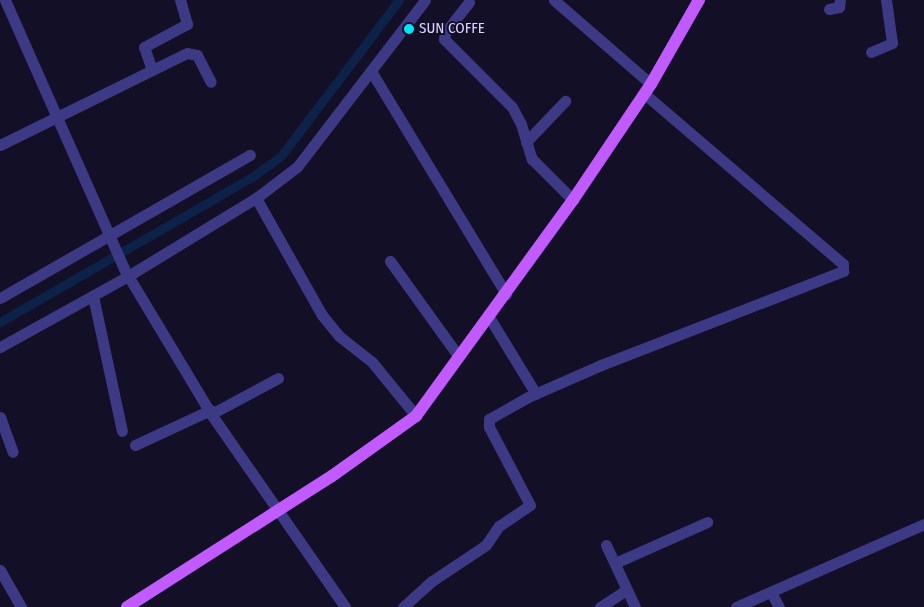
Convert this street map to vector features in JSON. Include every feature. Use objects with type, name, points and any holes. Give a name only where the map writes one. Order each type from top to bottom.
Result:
[{"type":"main road","points":[[127,607],[278,510],[416,416],[573,200],[648,89],[699,0]]},
{"type":"street","points":[[5,0],[58,117],[110,242],[126,272],[211,412],[345,607]]},
{"type":"street","points":[[152,70],[144,47],[187,24],[180,0]]},
{"type":"street","points":[[0,347],[93,296],[126,272],[256,198],[297,168],[425,0]]},
{"type":"street","points":[[403,607],[432,581],[486,545],[499,526],[530,505],[488,423],[536,394],[656,342],[844,269],[843,264],[648,89],[554,0]]},
{"type":"street","points":[[829,9],[838,7],[840,0]]},
{"type":"street","points":[[871,52],[892,43],[886,0]]},
{"type":"street","points":[[469,2],[445,33],[444,39],[512,107],[532,159],[573,200]]},
{"type":"street","points":[[0,144],[192,52],[197,55],[211,82]]},
{"type":"street","points":[[371,71],[506,294]]},
{"type":"street","points":[[526,142],[565,101]]},
{"type":"street","points":[[0,298],[110,242],[250,155]]},
{"type":"street","points":[[256,198],[322,315],[339,336],[372,362],[416,416]]},
{"type":"street","points":[[390,260],[459,357]]},
{"type":"street","points":[[93,296],[122,431]]},
{"type":"street","points":[[489,317],[536,394]]},
{"type":"street","points":[[135,445],[211,412],[278,378]]},
{"type":"street","points":[[0,417],[13,452]]},
{"type":"street","points":[[615,563],[707,522]]},
{"type":"street","points":[[736,607],[772,594],[924,524]]},
{"type":"street","points":[[606,545],[635,607]]},
{"type":"street","points":[[0,570],[21,607]]},
{"type":"street","points":[[600,607],[626,590]]},
{"type":"street","points":[[772,594],[779,607]]},
{"type":"waterway","points":[[0,322],[252,177],[281,156],[399,0]]},
{"type":"place","name":"SUN COFFE","points":[[409,29]]}]
